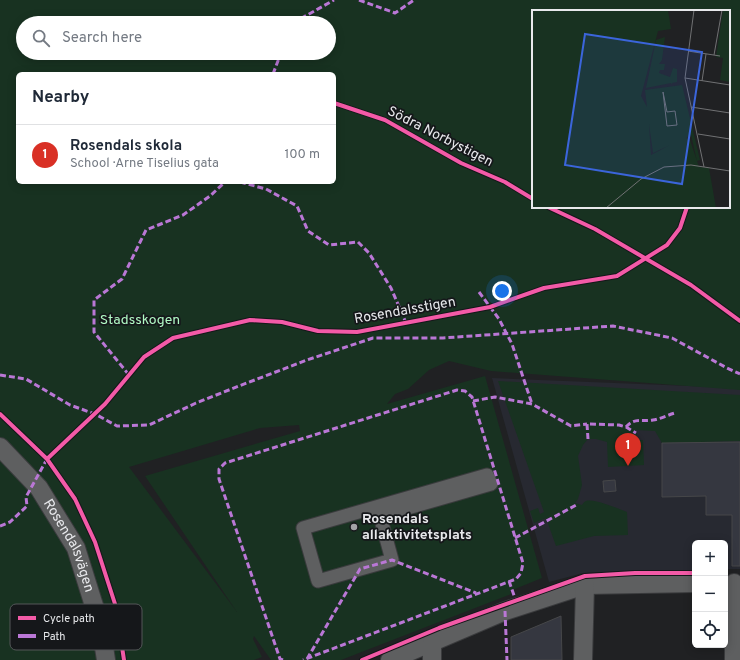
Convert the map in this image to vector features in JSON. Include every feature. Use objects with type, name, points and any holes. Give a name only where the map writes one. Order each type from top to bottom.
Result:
[{"type":"street","name":"Rosendalsvägen","points":[[0,447],[39,488],[76,548],[94,604]]},
{"type":"street","points":[[487,475],[491,484],[380,516],[392,560],[318,581],[303,528],[487,475]]},
{"type":"street","points":[[390,660],[505,611],[585,585],[692,583]]},
{"type":"street","points":[[733,583],[734,660]]},
{"type":"street","points":[[583,660],[585,585]]},
{"type":"street","points":[[432,642],[432,660]]},
{"type":"street","name":"Rosendalsvägen","points":[[104,650],[106,660]]},
{"type":"shaded area","points":[[492,378],[740,388],[740,569],[728,569],[728,540],[692,540],[692,570],[583,573],[549,582]]},
{"type":"green space","name":"Stadsskogen","points":[[0,0],[740,0],[740,390],[491,371],[449,361],[429,370],[408,389],[395,394],[387,404],[485,376],[542,578],[510,591],[511,594],[341,660],[271,660],[254,636],[253,639],[262,657],[254,660],[0,660]],"holes":[[[299,425],[300,431],[145,476],[237,612],[129,467],[260,428]]]},
{"type":"green space","points":[[498,381],[740,395],[740,441],[662,443],[655,431],[636,430],[637,440],[643,440],[644,465],[608,467],[607,442],[596,439],[588,439],[583,445],[578,456],[582,485],[578,499],[575,503],[582,505],[586,501],[590,500],[627,512],[628,535],[594,536],[556,546],[546,518],[534,523],[530,511],[538,508],[540,514],[544,512]]},
{"type":"building","points":[[740,442],[740,566],[732,566],[732,515],[706,515],[706,496],[662,497],[662,443]]},
{"type":"building","points":[[615,480],[616,491],[604,492],[603,481]]},
{"type":"building","points":[[561,616],[562,660],[511,660],[511,637]]},
{"type":"marked path","points":[[305,16],[334,0]]},
{"type":"marked path","points":[[359,0],[395,13],[414,0]]},
{"type":"marked path","points":[[274,72],[278,60]]},
{"type":"marked path","points":[[129,375],[94,332],[94,300],[122,279],[146,230],[183,215],[210,196],[223,184]]},
{"type":"marked path","points":[[247,184],[266,189],[297,206],[308,231],[329,245],[358,242],[369,253],[391,288],[406,323]]},
{"type":"marked path","points":[[479,292],[499,319],[512,344],[532,404]]},
{"type":"marked path","points":[[0,375],[26,379],[70,405],[95,414],[117,426],[149,425],[196,403],[239,386],[307,360],[373,338],[443,338],[613,326],[672,338],[740,374]]},
{"type":"marked path","points":[[283,660],[280,659],[219,479],[219,469],[225,463],[457,390],[465,391],[472,397],[523,563],[521,573],[516,579],[303,660]]},
{"type":"marked path","points":[[473,401],[495,397],[532,404],[571,426],[587,424]]},
{"type":"marked path","points":[[626,427],[635,421],[656,419],[675,413]]},
{"type":"marked path","points":[[588,439],[587,424],[619,425],[636,433]]},
{"type":"marked path","points":[[0,526],[10,522],[27,506],[26,497],[47,459]]},
{"type":"marked path","points":[[515,538],[578,504]]},
{"type":"marked path","points":[[307,659],[360,569],[392,560],[476,593]]},
{"type":"marked path","points":[[509,581],[516,601]]},
{"type":"marked path","points":[[505,611],[507,660]]},
{"type":"cycle path","name":"Södra Norbystigen","points":[[336,104],[385,120],[461,163],[505,182],[532,198]]},
{"type":"cycle path","points":[[550,208],[595,229],[691,285],[740,321]]},
{"type":"cycle path","name":"Rosendalsstigen","points":[[47,459],[105,404],[144,357],[173,338],[250,320],[282,322],[318,331],[357,332],[490,307],[544,288],[617,276],[667,245],[680,228],[687,208]]},
{"type":"cycle path","points":[[0,414],[47,459],[75,499],[95,542],[115,604]]},
{"type":"cycle path","points":[[362,660],[439,628],[585,576],[635,573],[692,573]]},
{"type":"cycle path","points":[[122,650],[124,660]]},
{"type":"place","name":"Rosendals skola","points":[[628,466]]},
{"type":"place","name":"Rosendals allaktivitetsplats","points":[[354,527]]}]
